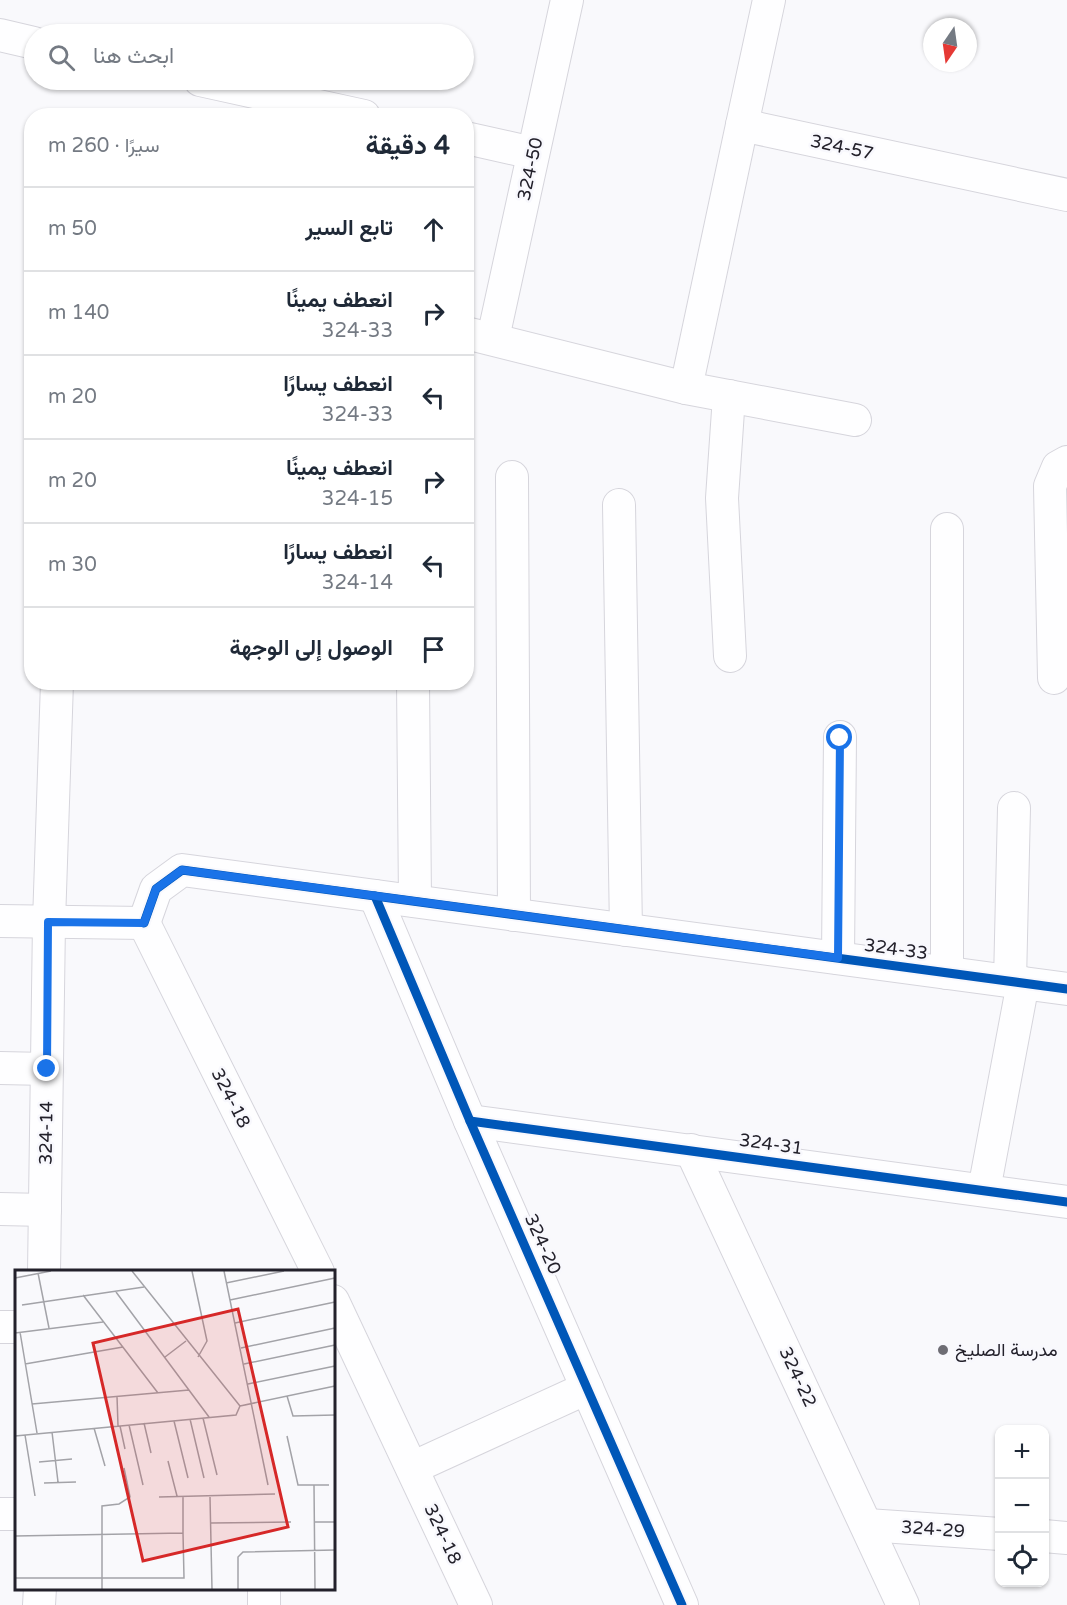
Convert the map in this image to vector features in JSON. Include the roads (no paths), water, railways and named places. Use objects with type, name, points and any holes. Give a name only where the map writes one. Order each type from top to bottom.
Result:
[{"type":"street","name":"324-50","points":[[480,336],[534,153],[567,0]]},
{"type":"street","points":[[686,388],[769,0]]},
{"type":"street","points":[[0,35],[24,41]]},
{"type":"street","points":[[246,90],[328,108]]},
{"type":"street","name":"324-57","points":[[742,125],[1067,195]]},
{"type":"street","points":[[474,140],[534,153]]},
{"type":"street","points":[[480,336],[686,388],[855,420]]},
{"type":"street","points":[[729,396],[722,498],[730,656]]},
{"type":"street","points":[[1054,678],[1050,486],[1058,467],[1067,462]]},
{"type":"street","points":[[512,477],[513,915]]},
{"type":"street","points":[[619,505],[626,930]]},
{"type":"street","points":[[947,529],[947,973]]},
{"type":"street","name":"324-14","points":[[44,1270],[48,922],[57,690]]},
{"type":"street","points":[[413,690],[415,902]]},
{"type":"street","points":[[838,958],[840,738]]},
{"type":"street","points":[[984,1190],[1017,982],[1014,808]]},
{"type":"street","name":"324-33","points":[[144,923],[156,889],[182,870],[1067,989]]},
{"type":"street","name":"324-20","points":[[375,896],[470,1120],[682,1605]]},
{"type":"street","points":[[0,921],[144,923]]},
{"type":"street","name":"324-18","points":[[144,923],[317,1270]]},
{"type":"street","points":[[0,1068],[47,1069]]},
{"type":"street","name":"324-31","points":[[470,1120],[1067,1202]]},
{"type":"street","name":"324-22","points":[[692,1150],[903,1605]]},
{"type":"street","points":[[0,1209],[45,1210]]},
{"type":"street","name":"324-18","points":[[334,1306],[342,1346],[412,1468],[476,1605]]},
{"type":"street","points":[[0,1327],[15,1328]]},
{"type":"street","points":[[412,1468],[587,1388]]},
{"type":"street","name":"324-29","points":[[867,1525],[995,1533]]},
{"type":"street","points":[[1049,1536],[1067,1538]]},
{"type":"place","name":"مدرسة الصليخ","points":[[943,1350]]}]
